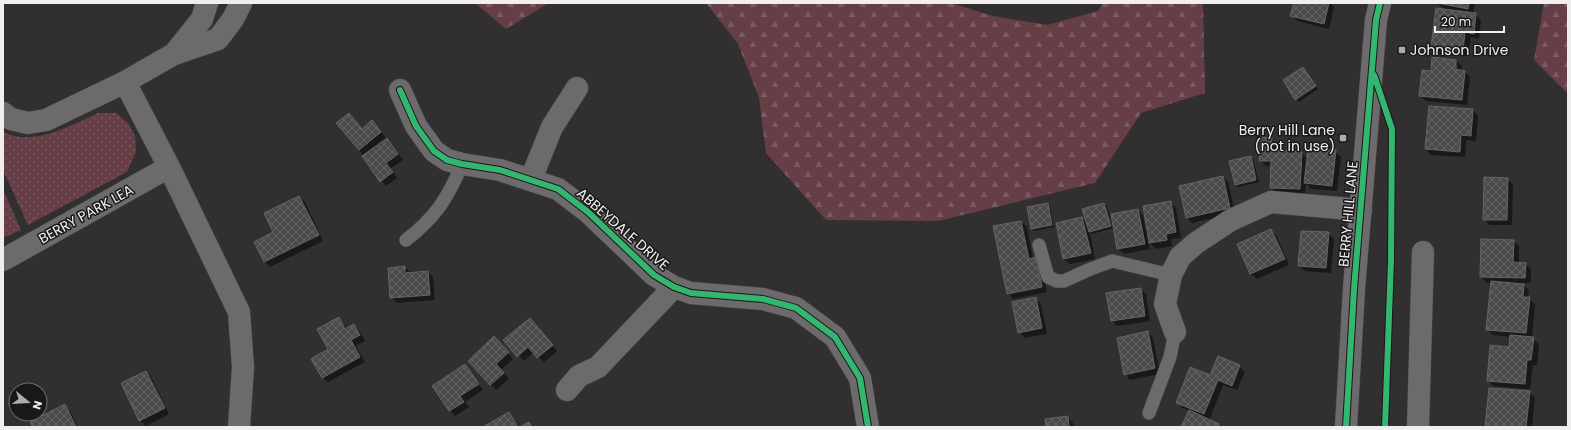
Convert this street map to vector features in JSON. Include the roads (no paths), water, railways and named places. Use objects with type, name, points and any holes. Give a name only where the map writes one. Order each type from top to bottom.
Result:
[{"type":"street","points":[[174,54],[202,19],[207,3]]},
{"type":"street","points":[[3,113],[11,119],[28,123],[46,120],[125,82],[174,54],[218,39],[234,19],[241,3]]},
{"type":"street","name":"BERRY HILL LANE","points":[[1346,427],[1354,289],[1376,20],[1380,3]]},
{"type":"street","points":[[125,82],[169,167],[239,312],[243,367],[239,427]]},
{"type":"street","points":[[531,179],[552,127],[578,88]]},
{"type":"street","name":"ABBEYDALE DRIVE","points":[[400,90],[416,126],[434,152],[447,160],[500,170],[558,189],[588,212],[654,275],[674,287],[691,293],[763,299],[796,308],[835,337],[860,378],[868,427]]},
{"type":"street","name":"BERRY PARK LEA","points":[[3,260],[169,167]]},
{"type":"street","points":[[1175,332],[1166,304],[1170,275],[1180,257],[1196,243],[1231,220],[1271,202],[1361,210]]},
{"type":"street","points":[[1418,427],[1423,252]]},
{"type":"street","points":[[567,390],[579,376],[598,367],[674,287]]},
{"type":"lane","points":[[406,240],[424,227],[440,208],[462,164]]},
{"type":"lane","points":[[1039,245],[1048,277],[1057,281],[1064,280],[1112,262],[1170,275]]},
{"type":"lane","points":[[1149,413],[1170,357],[1175,332]]},
{"type":"place","name":"Johnson Drive","points":[[1402,50]]},
{"type":"place","name":"Berry Hill Lane (not in use)","points":[[1343,138]]}]
